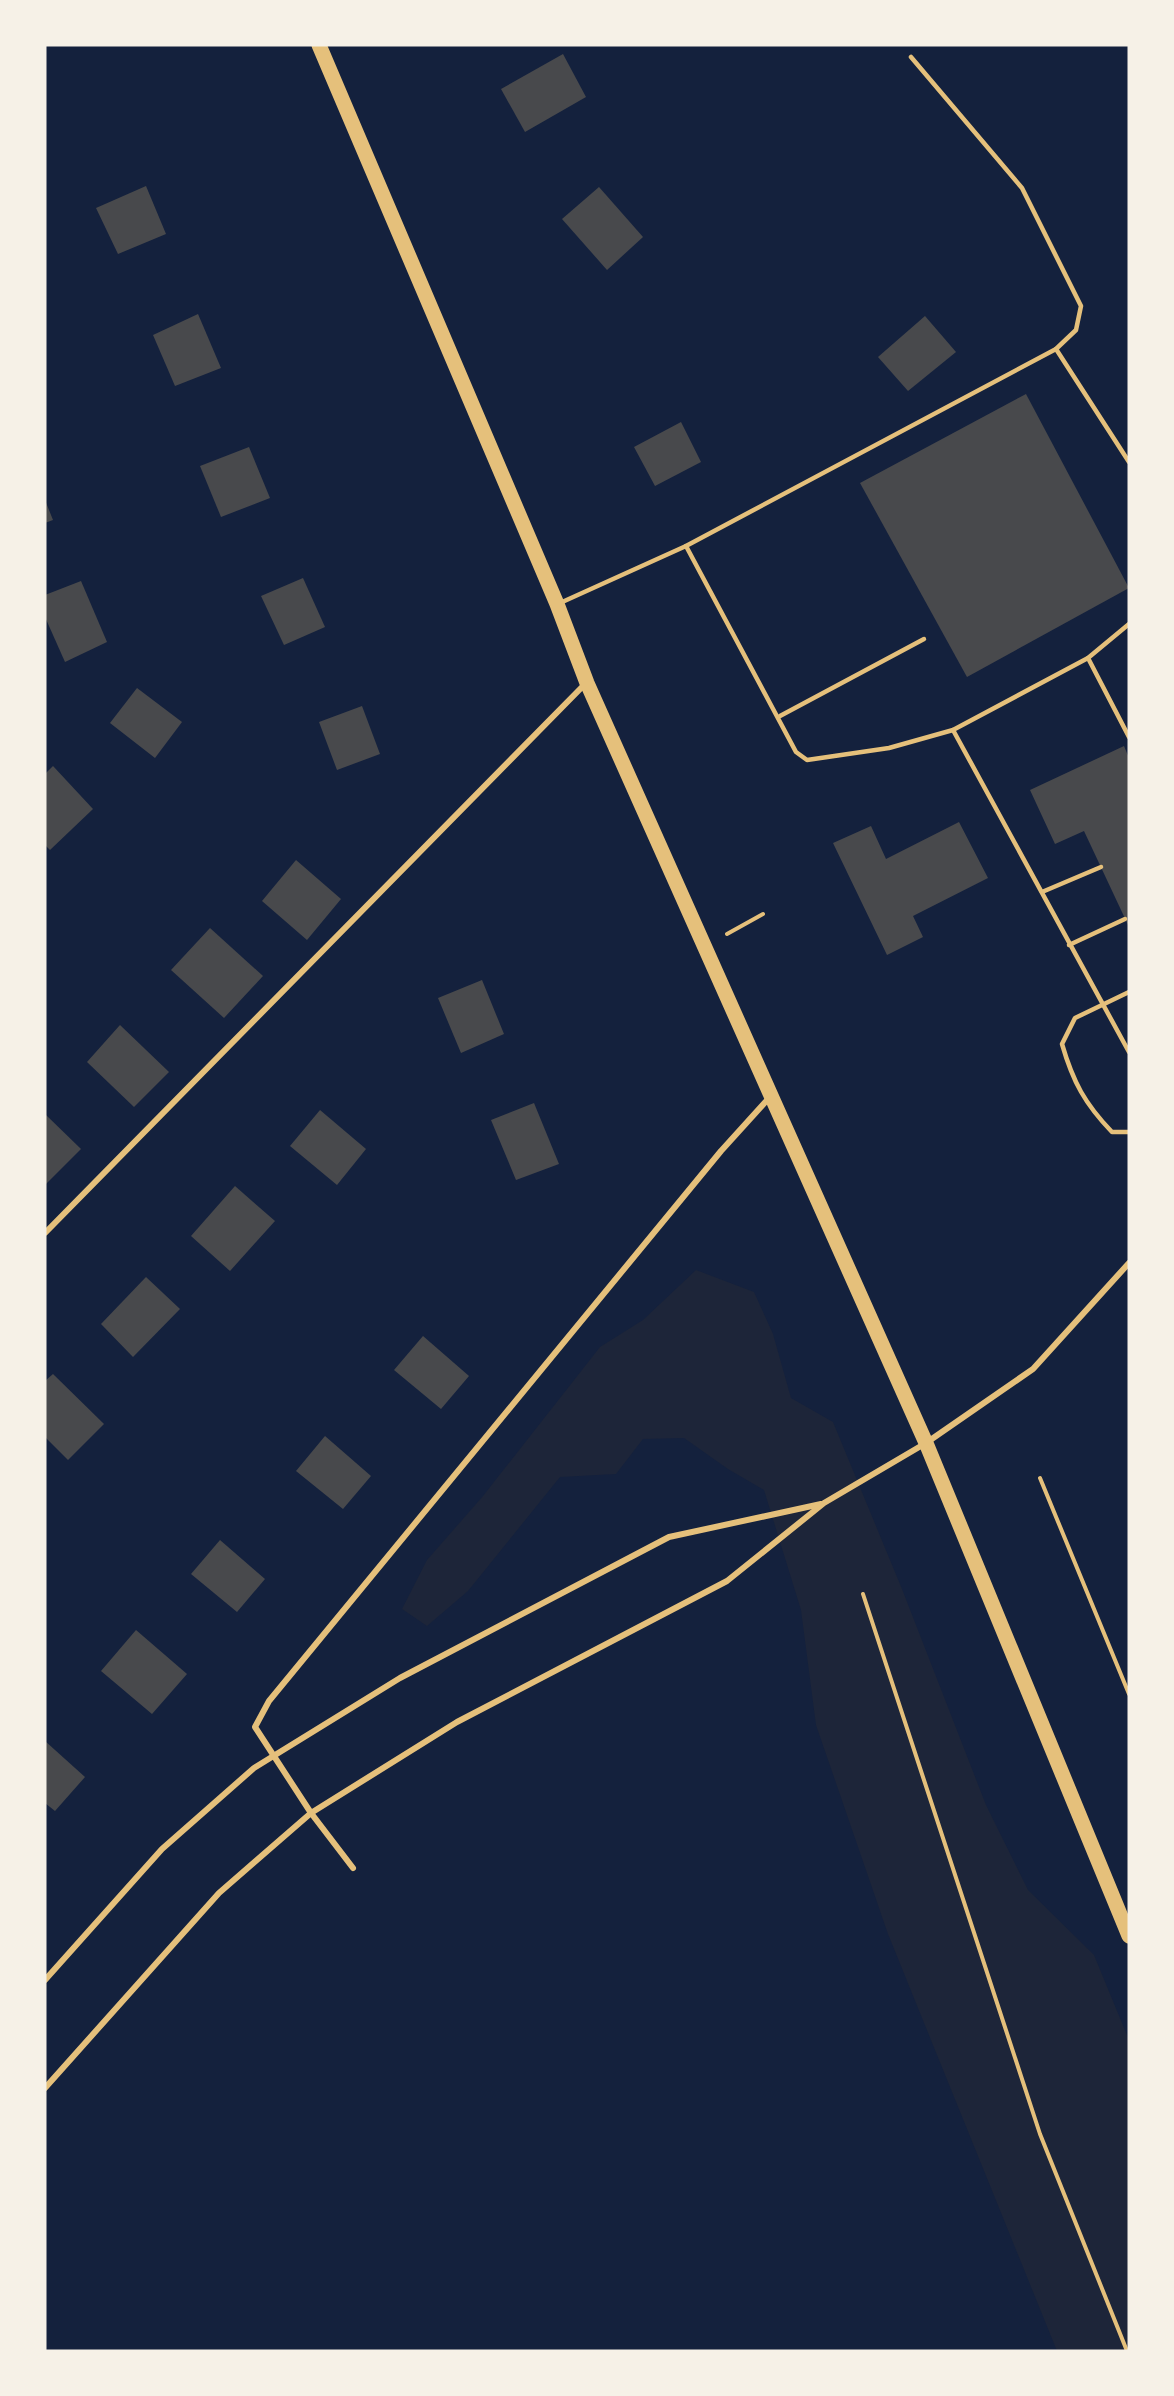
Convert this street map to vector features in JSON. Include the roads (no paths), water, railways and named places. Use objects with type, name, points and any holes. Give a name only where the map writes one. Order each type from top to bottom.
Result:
[{"type":"main road","points":[[319,45],[557,604],[587,683],[926,1443],[1129,1936]]},
{"type":"street","points":[[45,1233],[587,683]]},
{"type":"street","points":[[353,1868],[311,1813],[255,1727],[269,1701],[721,1151],[770,1097]]},
{"type":"street","points":[[45,2088],[219,1893],[311,1813],[457,1722],[727,1581],[825,1503],[926,1443],[1033,1369],[1129,1263]]},
{"type":"street","points":[[45,1980],[162,1849],[254,1768],[400,1678],[669,1537],[825,1503]]},
{"type":"lane","points":[[557,604],[686,546],[1056,349],[1076,330],[1081,306],[1022,188],[911,57]]},
{"type":"lane","points":[[1056,349],[1127,451],[1129,462]]},
{"type":"lane","points":[[686,546],[780,717],[796,752],[807,760],[889,748],[953,730],[1088,658],[1129,624]]},
{"type":"lane","points":[[780,717],[924,639]]},
{"type":"lane","points":[[1088,658],[1129,736]]},
{"type":"lane","points":[[953,730],[1129,1052]]},
{"type":"lane","points":[[1042,892],[1101,867]]},
{"type":"lane","points":[[1069,945],[1125,920]]},
{"type":"lane","points":[[1129,992],[1075,1018],[1062,1044],[1071,1077],[1090,1109],[1112,1132],[1129,1132]]}]
